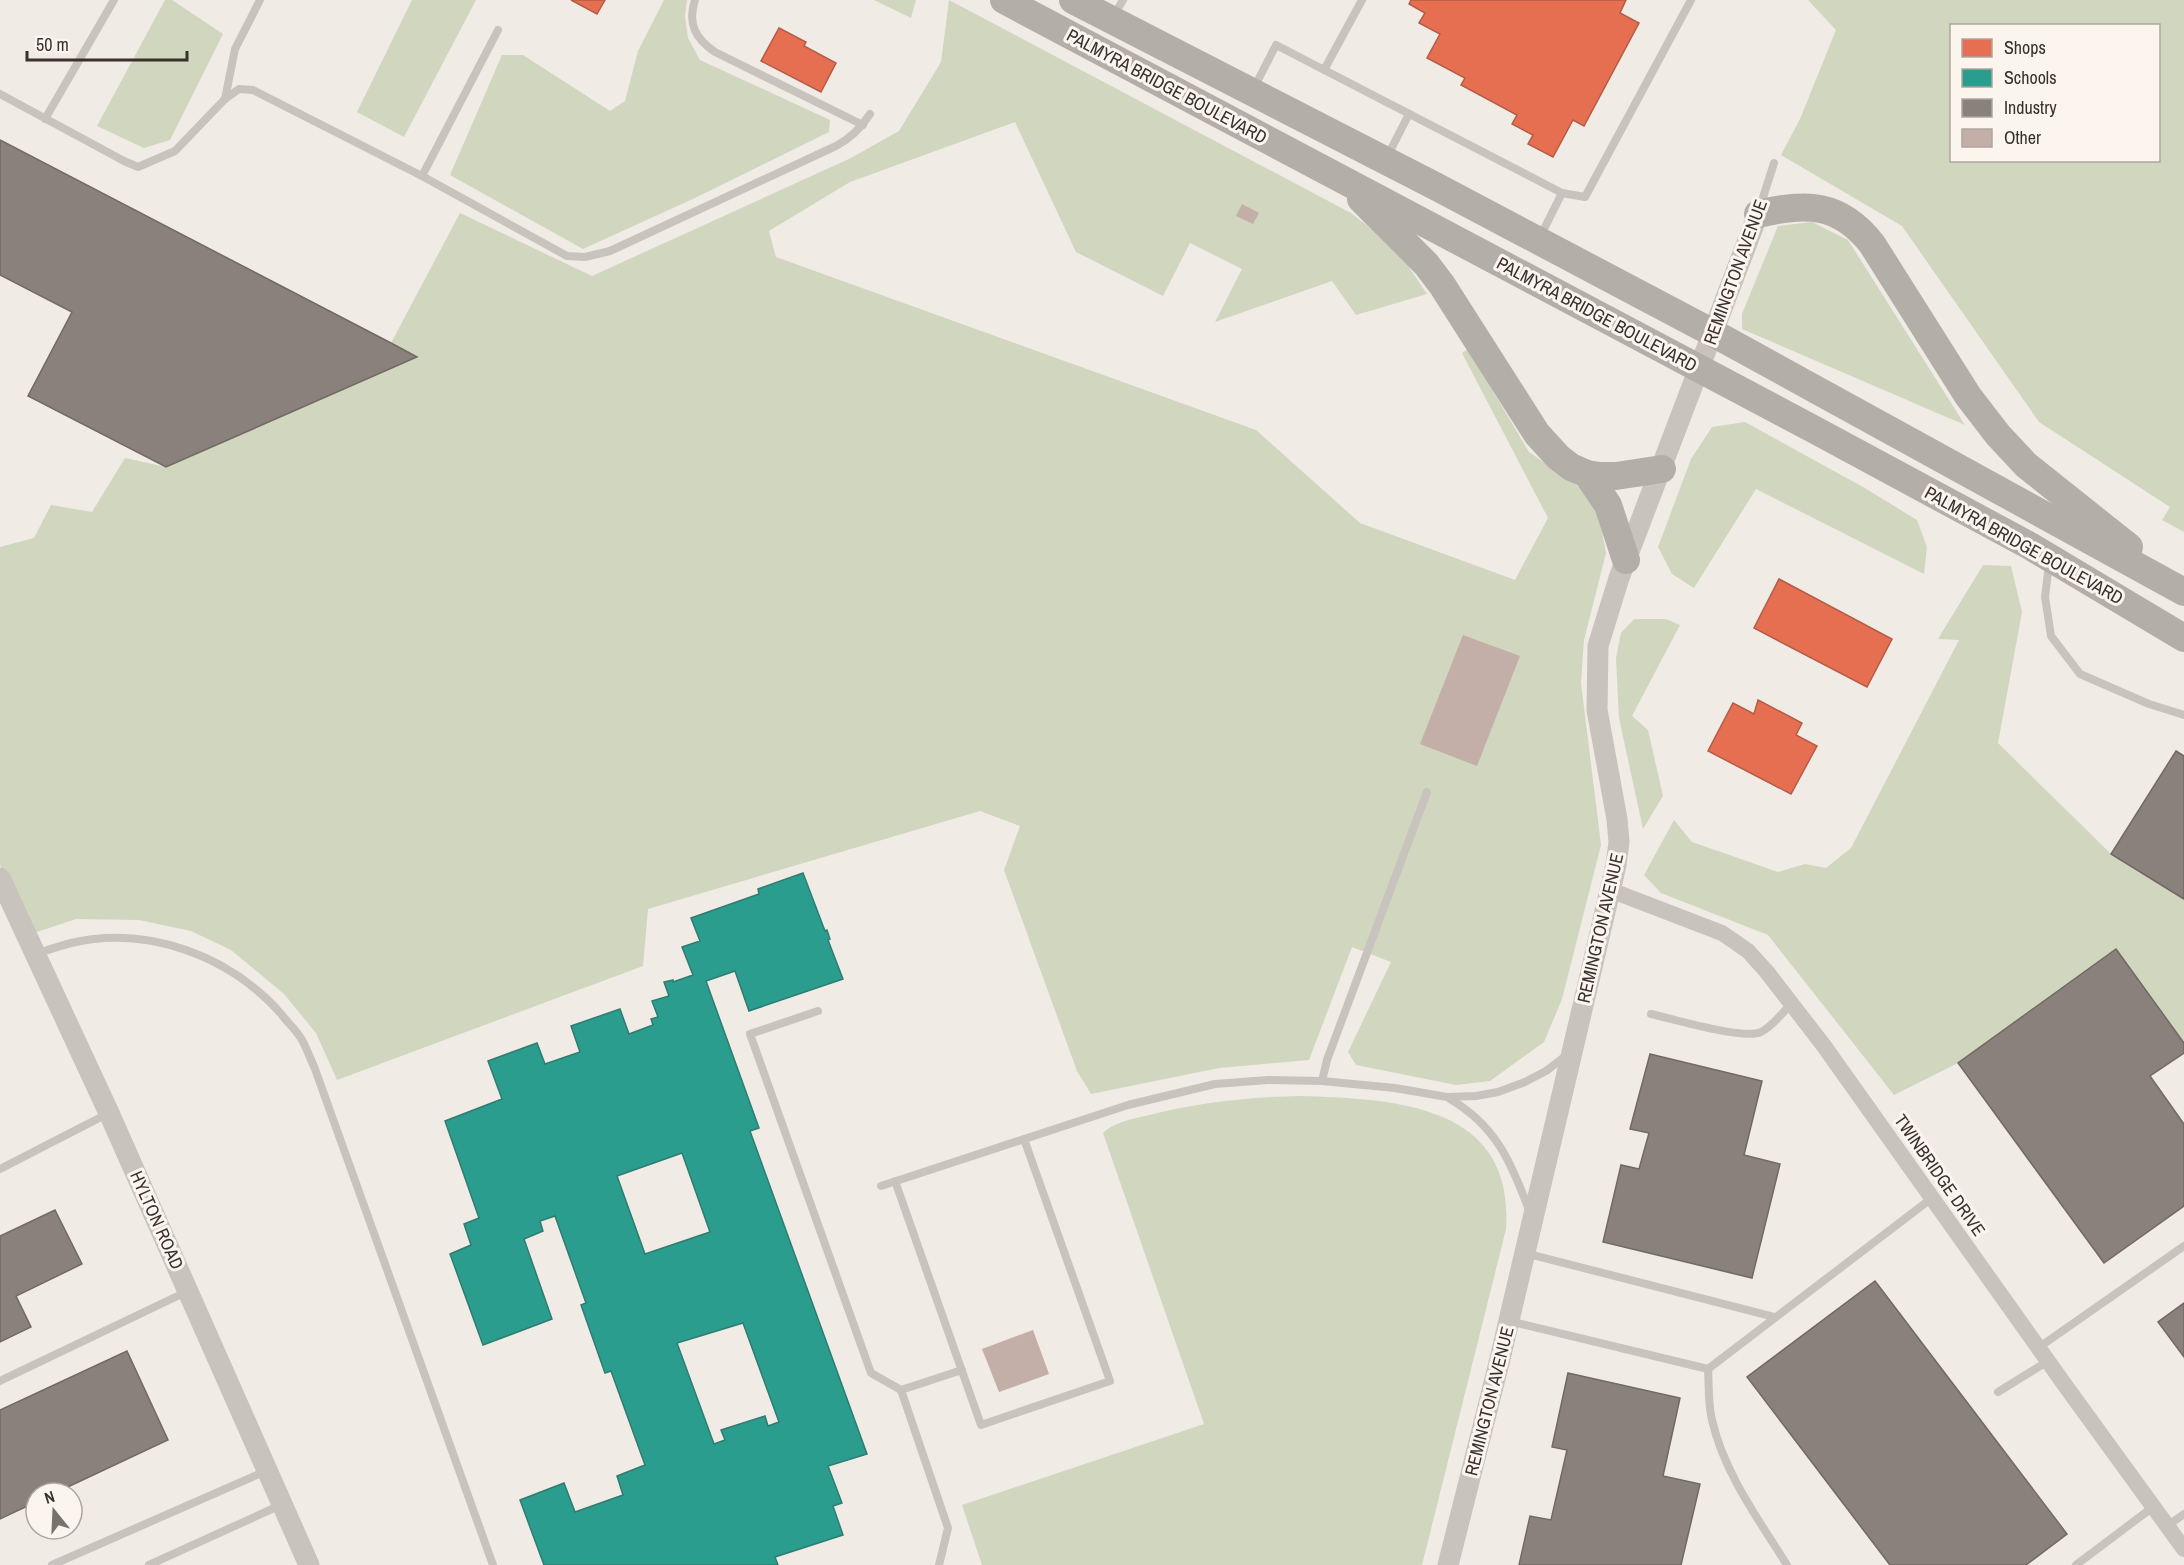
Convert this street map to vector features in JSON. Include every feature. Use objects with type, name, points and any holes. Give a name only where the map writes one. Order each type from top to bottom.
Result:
[{"type":"highway","name":"PALMYRA BRIDGE BOULEVARD","points":[[1004,0],[1815,430],[2049,558],[2184,638]]},
{"type":"highway","name":"PALMYRA BRIDGE BOULEVARD","points":[[1073,0],[1117,10],[1252,92],[1386,160],[1713,333],[2184,592]]},
{"type":"highway","points":[[1338,177],[1426,264],[1442,285],[1528,421],[1547,446],[1571,467],[1587,474],[1616,476],[1662,470]]},
{"type":"highway","points":[[1758,214],[1793,207],[1808,207],[1823,209],[1853,223],[1872,244],[1968,396],[2011,451],[2184,592]]},
{"type":"highway","points":[[1587,474],[1608,505],[1626,560]]},
{"type":"street","name":"REMINGTON AVENUE","points":[[1448,1565],[1572,1052],[1619,842],[1617,819],[1597,710],[1598,646],[1626,560],[1758,214]]},
{"type":"street","name":"HYLTON ROAD","points":[[0,878],[109,1113],[309,1565]]},
{"type":"street","name":"TWINBRIDGE DRIVE","points":[[1610,890],[1722,933],[1748,951],[1767,972],[1792,1003],[2184,1550]]},
{"type":"lane","points":[[45,118],[114,0]]},
{"type":"lane","points":[[225,99],[235,49],[260,0]]},
{"type":"lane","points":[[694,0],[692,19],[700,41],[705,45],[863,125]]},
{"type":"lane","points":[[1324,70],[1362,0]]},
{"type":"lane","points":[[1252,92],[1276,45],[1562,194],[1585,197],[1691,0]]},
{"type":"lane","points":[[422,176],[498,30]]},
{"type":"lane","points":[[0,94],[124,161],[138,166],[175,151],[225,99],[239,88],[253,90],[422,176],[567,256],[585,257],[610,250],[836,146],[854,135],[870,114]]},
{"type":"lane","points":[[1386,160],[1409,114]]},
{"type":"lane","name":"REMINGTON AVENUE","points":[[1758,214],[1774,164]]},
{"type":"lane","points":[[1539,240],[1562,194]]},
{"type":"lane","points":[[2049,558],[2044,597],[2051,636],[2080,674],[2149,704],[2184,715]]},
{"type":"lane","points":[[1322,1081],[1327,1060],[1427,792]]},
{"type":"lane","points":[[36,954],[71,943],[99,939],[131,939],[191,951],[215,961],[266,996],[302,1038],[493,1565]]},
{"type":"lane","points":[[1651,1014],[1743,1035],[1759,1033],[1773,1023],[1792,1003]]},
{"type":"lane","points":[[818,1011],[750,1034],[871,1373],[901,1390],[948,1528],[939,1565]]},
{"type":"lane","points":[[881,1186],[1128,1105],[1215,1084],[1268,1080],[1322,1081],[1395,1088],[1447,1097],[1476,1096],[1507,1088],[1546,1071],[1572,1052]]},
{"type":"lane","points":[[1447,1097],[1474,1115],[1508,1156],[1532,1218]]},
{"type":"lane","points":[[0,1168],[109,1113]]},
{"type":"lane","points":[[895,1181],[981,1425],[1110,1381],[1024,1139]]},
{"type":"lane","points":[[1708,1369],[1932,1198]]},
{"type":"lane","points":[[1998,1392],[2184,1246]]},
{"type":"lane","points":[[1524,1253],[1775,1317]]},
{"type":"lane","points":[[0,1381],[188,1291]]},
{"type":"lane","points":[[1508,1321],[1708,1369]]},
{"type":"lane","points":[[1708,1369],[1711,1419],[1723,1454],[1741,1490],[1787,1565]]},
{"type":"lane","points":[[901,1390],[962,1370]]},
{"type":"lane","points":[[52,1565],[268,1470]]},
{"type":"lane","points":[[149,1565],[283,1504]]},
{"type":"lane","points":[[2076,1565],[2153,1507]]},
{"type":"lane","points":[[2167,1526],[2184,1514]]},
{"type":"green space","points":[[165,0],[172,0],[223,34],[170,140],[144,148],[97,126]]},
{"type":"green space","points":[[412,0],[476,0],[404,137],[357,112]]},
{"type":"green space","points":[[664,0],[687,0],[685,16],[688,38],[700,60],[830,120],[829,132],[695,198],[583,249],[450,175],[502,55],[523,55],[610,111],[625,101],[638,51]]},
{"type":"green space","points":[[874,0],[916,0],[911,18]]},
{"type":"green space","points":[[949,0],[1351,213],[1396,248],[1427,294],[1356,315],[1332,281],[1215,322],[1242,269],[1190,243],[1163,296],[1076,252],[1015,122],[850,182],[769,231],[776,257],[1256,430],[1360,523],[1515,580],[1548,518],[1462,353],[1468,349],[1529,452],[1582,489],[1599,515],[1606,553],[1584,640],[1581,683],[1601,845],[1562,999],[1544,1042],[1490,1081],[1456,1085],[1356,1065],[1348,1052],[1391,962],[1352,947],[1309,1060],[1219,1068],[1091,1094],[1077,1071],[1004,870],[1020,826],[980,811],[648,909],[643,966],[337,1080],[316,1033],[284,994],[231,950],[191,931],[139,920],[76,919],[34,933],[0,865],[0,547],[34,538],[51,505],[92,512],[125,458],[166,467],[416,357],[391,343],[460,213],[592,276],[851,158],[899,131],[941,62]]},
{"type":"green space","points":[[1808,0],[2184,0],[2184,532],[2162,520],[2170,507],[2039,422],[1902,226],[1781,155],[1800,119],[1836,30]]},
{"type":"green space","points":[[1812,222],[1848,240],[1965,425],[1742,329],[1742,314],[1778,226]]},
{"type":"green space","points":[[1745,422],[1863,487],[1917,520],[1927,547],[1924,574],[1756,489],[1694,588],[1672,574],[1658,547],[1691,459],[1712,427]]},
{"type":"green space","points":[[1983,565],[2011,566],[2022,612],[1998,743],[2111,854],[2184,899],[2184,1043],[2116,949],[1958,1063],[1894,1095],[1768,935],[1661,893],[1644,875],[1674,820],[1692,842],[1778,872],[1805,864],[1826,868],[1851,848],[1959,640],[1938,639]]},
{"type":"green space","points":[[1634,619],[1666,619],[1680,625],[1632,716],[1648,730],[1663,796],[1643,829],[1619,718],[1616,658],[1621,633]]},
{"type":"green space","points":[[1300,1096],[1373,1100],[1408,1106],[1441,1116],[1469,1132],[1491,1155],[1504,1187],[1506,1229],[1422,1565],[982,1565],[962,1505],[1204,1424],[1103,1133],[1128,1120],[1202,1104],[1241,1099]]},
{"type":"building: Shops","points":[[571,0],[605,0],[597,14]]},
{"type":"building: Shops","points":[[1411,0],[1626,0],[1620,13],[1639,23],[1584,126],[1573,120],[1553,157],[1528,144],[1533,135],[1512,124],[1517,115],[1461,85],[1465,78],[1427,58],[1440,34],[1419,23],[1425,13],[1409,4]]},
{"type":"building: Shops","points":[[779,28],[806,42],[804,46],[836,63],[821,92],[761,61]]},
{"type":"building: Shops","points":[[1779,579],[1892,639],[1867,687],[1754,628]]},
{"type":"building: Shops","points":[[1758,700],[1802,723],[1796,735],[1817,746],[1791,794],[1708,751],[1733,703],[1754,714]]},
{"type":"building: Schools","points":[[803,873],[825,931],[827,930],[830,939],[828,940],[843,979],[749,1011],[735,971],[706,981],[759,1128],[750,1131],[867,1454],[828,1466],[842,1503],[833,1506],[843,1535],[775,1557],[778,1565],[544,1565],[520,1500],[564,1483],[575,1512],[623,1495],[617,1476],[645,1465],[611,1371],[605,1373],[581,1305],[586,1303],[555,1216],[540,1221],[543,1231],[524,1239],[552,1319],[483,1345],[450,1254],[471,1245],[464,1224],[479,1218],[445,1121],[502,1099],[488,1061],[537,1043],[545,1064],[580,1052],[571,1026],[620,1009],[629,1034],[653,1025],[651,1019],[658,1017],[652,1001],[669,996],[664,982],[673,980],[673,982],[693,975],[682,947],[700,941],[691,918],[759,894],[758,889]],"holes":[[[682,1153],[710,1232],[645,1254],[617,1176]],[[743,1323],[779,1422],[768,1426],[765,1416],[721,1430],[725,1440],[714,1444],[677,1343]]]},
{"type":"building: Industry","points":[[0,140],[417,357],[166,467],[28,396],[72,312],[0,275]]},
{"type":"building: Industry","points":[[2176,751],[2184,756],[2184,899],[2111,854]]},
{"type":"building: Industry","points":[[2116,949],[2184,1043],[2184,1053],[2150,1076],[2184,1124],[2184,1206],[2104,1263],[1958,1063]]},
{"type":"building: Industry","points":[[1650,1054],[1762,1081],[1744,1155],[1780,1164],[1752,1278],[1603,1242],[1621,1165],[1639,1169],[1649,1133],[1630,1129]]},
{"type":"building: Industry","points":[[55,1210],[82,1264],[16,1296],[31,1327],[0,1342],[0,1236]]},
{"type":"building: Industry","points":[[1875,1281],[2067,1534],[2026,1565],[1890,1565],[1747,1377]]},
{"type":"building: Industry","points":[[2184,1303],[2184,1357],[2158,1322]]},
{"type":"building: Industry","points":[[127,1351],[168,1440],[81,1481],[24,1481],[24,1508],[0,1519],[0,1410]]},
{"type":"building: Industry","points":[[1568,1373],[1680,1398],[1663,1476],[1700,1484],[1681,1565],[1519,1565],[1530,1516],[1551,1520],[1567,1450],[1552,1447]]},
{"type":"building: Other","points":[[1242,204],[1259,213],[1253,224],[1236,216]]},
{"type":"building: Other","points":[[1463,635],[1520,656],[1477,766],[1420,744]]},
{"type":"building: Other","points":[[1033,1330],[1049,1374],[999,1392],[982,1349]]}]
